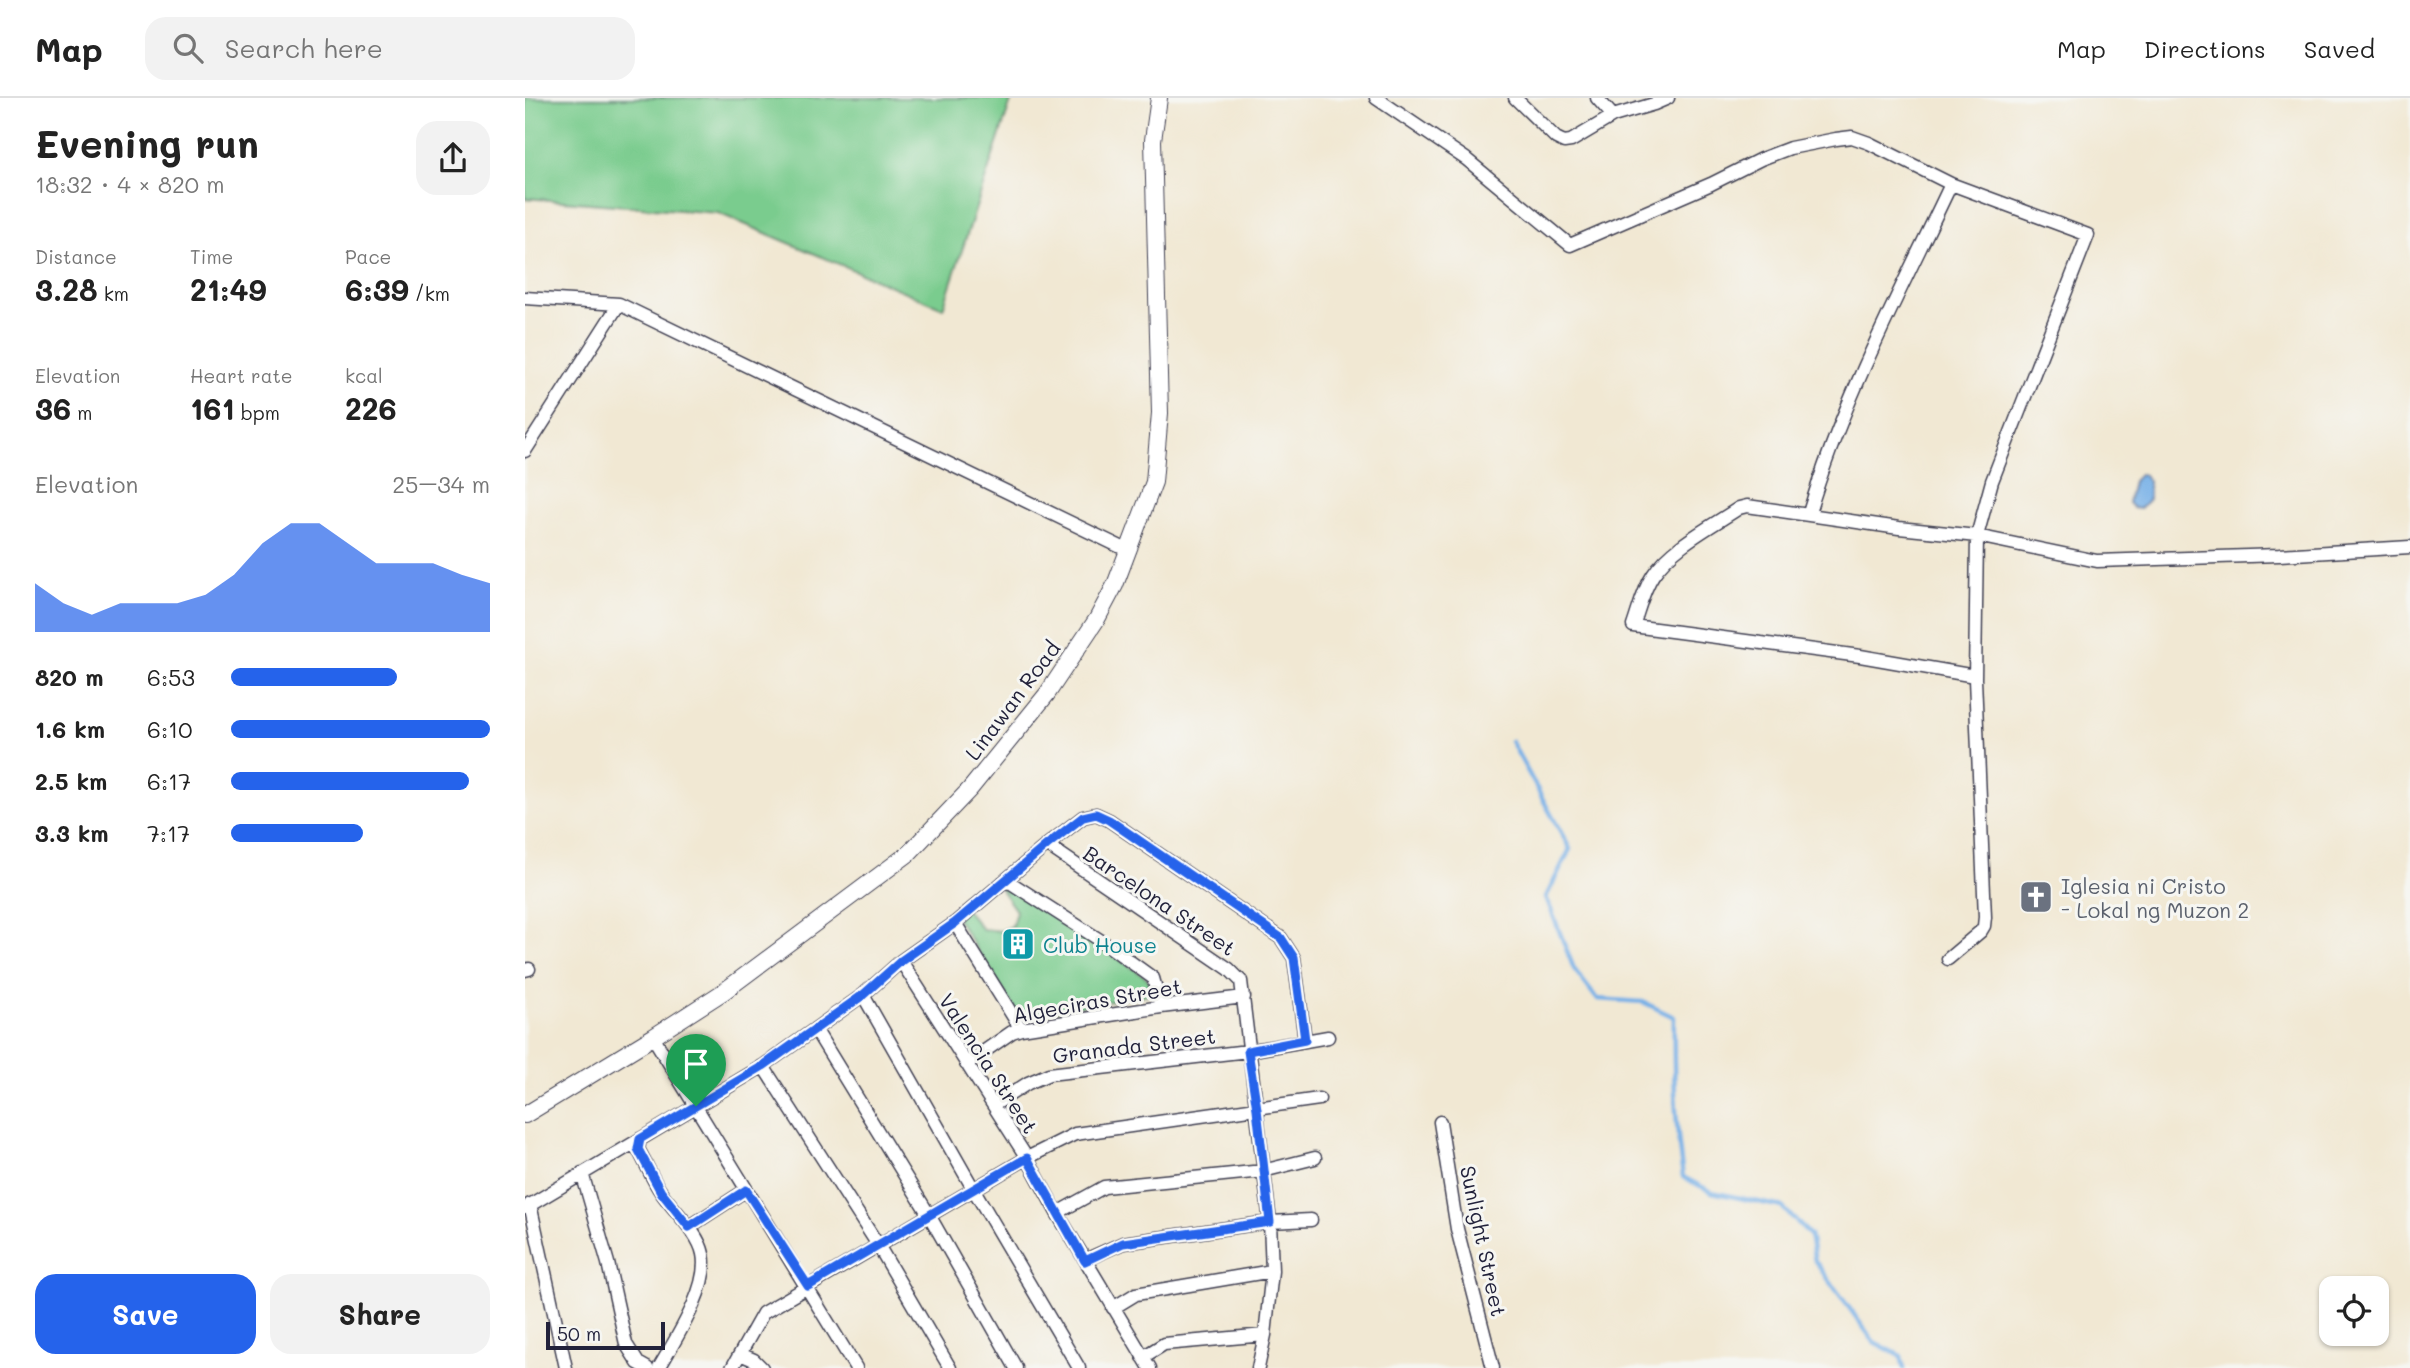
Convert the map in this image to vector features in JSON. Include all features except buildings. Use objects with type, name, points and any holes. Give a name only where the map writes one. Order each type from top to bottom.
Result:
[{"type":"street","name":"Linawan Road","points":[[525,1115],[723,992],[908,854],[970,789],[1047,694],[1097,619],[1115,585],[1154,482],[1160,413],[1153,140],[1159,98]]},
{"type":"street","points":[[1376,98],[1466,159],[1570,245],[1711,184],[1761,159],[1790,148],[1852,137],[1951,184],[2088,235],[1992,481],[1977,536],[1975,676],[1984,926],[1948,959]]},
{"type":"street","points":[[1515,98],[1556,138],[1564,142],[1571,141],[1613,116],[1668,98]]},
{"type":"street","points":[[1597,98],[1613,116]]},
{"type":"street","points":[[1809,513],[1840,424],[1951,184]]},
{"type":"street","points":[[525,298],[619,304],[1129,551]]},
{"type":"street","points":[[525,451],[619,304]]},
{"type":"street","points":[[1975,676],[1860,656],[1633,626],[1644,590],[1654,573],[1681,547],[1739,508],[1756,506],[1899,528],[1977,536],[2097,561],[2279,555],[2410,547]]},
{"type":"street","points":[[566,1368],[528,1206],[763,1066],[863,995],[901,961],[955,923],[1083,817],[1096,814],[1109,820],[1281,938],[1294,958],[1305,1040]]},
{"type":"street","name":"Barcelona Street","points":[[1047,845],[1229,969],[1241,981],[1270,1222],[1272,1270],[1265,1335],[1258,1368]]},
{"type":"street","points":[[1003,883],[1011,883],[1103,942],[1153,978],[1161,1007]]},
{"type":"street","points":[[955,923],[1021,1029]]},
{"type":"street","name":"Valencia Street","points":[[901,961],[1027,1158],[1146,1363]]},
{"type":"street","points":[[863,995],[1079,1368]]},
{"type":"street","name":"Algeciras Street","points":[[966,1064],[1012,1032],[1021,1029],[1244,997]]},
{"type":"street","points":[[815,1029],[929,1215],[1016,1368]]},
{"type":"street","points":[[653,1037],[856,1368]]},
{"type":"street","name":"Granada Street","points":[[994,1105],[1028,1083],[1049,1074],[1248,1051],[1328,1037]]},
{"type":"street","points":[[763,1066],[879,1245],[950,1368]]},
{"type":"street","points":[[732,1368],[763,1313],[1027,1158],[1075,1134],[1319,1099]]},
{"type":"street","name":"Sunlight Street","points":[[1440,1122],[1457,1229],[1493,1368]]},
{"type":"street","points":[[640,1139],[638,1149],[661,1192],[689,1227],[703,1253],[703,1279],[681,1330],[659,1368]]},
{"type":"street","points":[[1057,1213],[1104,1187],[1263,1171],[1315,1158]]},
{"type":"street","points":[[582,1174],[608,1263],[626,1344],[638,1363],[647,1368]]},
{"type":"street","points":[[689,1227],[746,1190]]},
{"type":"street","points":[[1085,1261],[1123,1243],[1270,1222],[1311,1220]]},
{"type":"street","points":[[1113,1308],[1136,1294],[1272,1270]]},
{"type":"street","points":[[1146,1363],[1164,1344],[1265,1335]]},
{"type":"street","points":[[740,1354],[754,1360],[762,1368]]},
{"type":"green space","points":[[525,98],[1012,98],[943,308],[718,213],[525,198]]},
{"type":"green space","points":[[999,878],[1147,978],[1156,993],[1020,1017],[955,916],[964,907],[982,929],[1001,931],[1012,926],[1016,911],[1002,891]]},
{"type":"water","points":[[2140,474],[2148,481],[2149,499],[2140,509],[2133,508],[2128,503],[2133,481]]},
{"type":"waterway","points":[[1511,741],[1570,849],[1546,897],[1574,969],[1597,999],[1643,1002],[1674,1017],[1675,1097],[1683,1177],[1712,1192],[1782,1207],[1810,1235],[1815,1261],[1874,1342],[1901,1356],[1904,1368]]},
{"type":"place","name":"Iglesia ni Cristo - Lokal ng Muzon 2","points":[[2036,897]]},
{"type":"place","name":"Club House","points":[[1018,944]]},
{"type":"route","points":[[1096,814],[1109,820],[1281,938],[1294,958],[1305,1040],[1248,1051],[1270,1222],[1123,1243],[1085,1261],[1027,1158],[808,1286],[746,1190],[689,1227],[661,1192],[638,1149],[640,1139],[696,1106],[763,1066],[863,995],[901,961],[955,923],[1083,817],[1096,814]]}]
